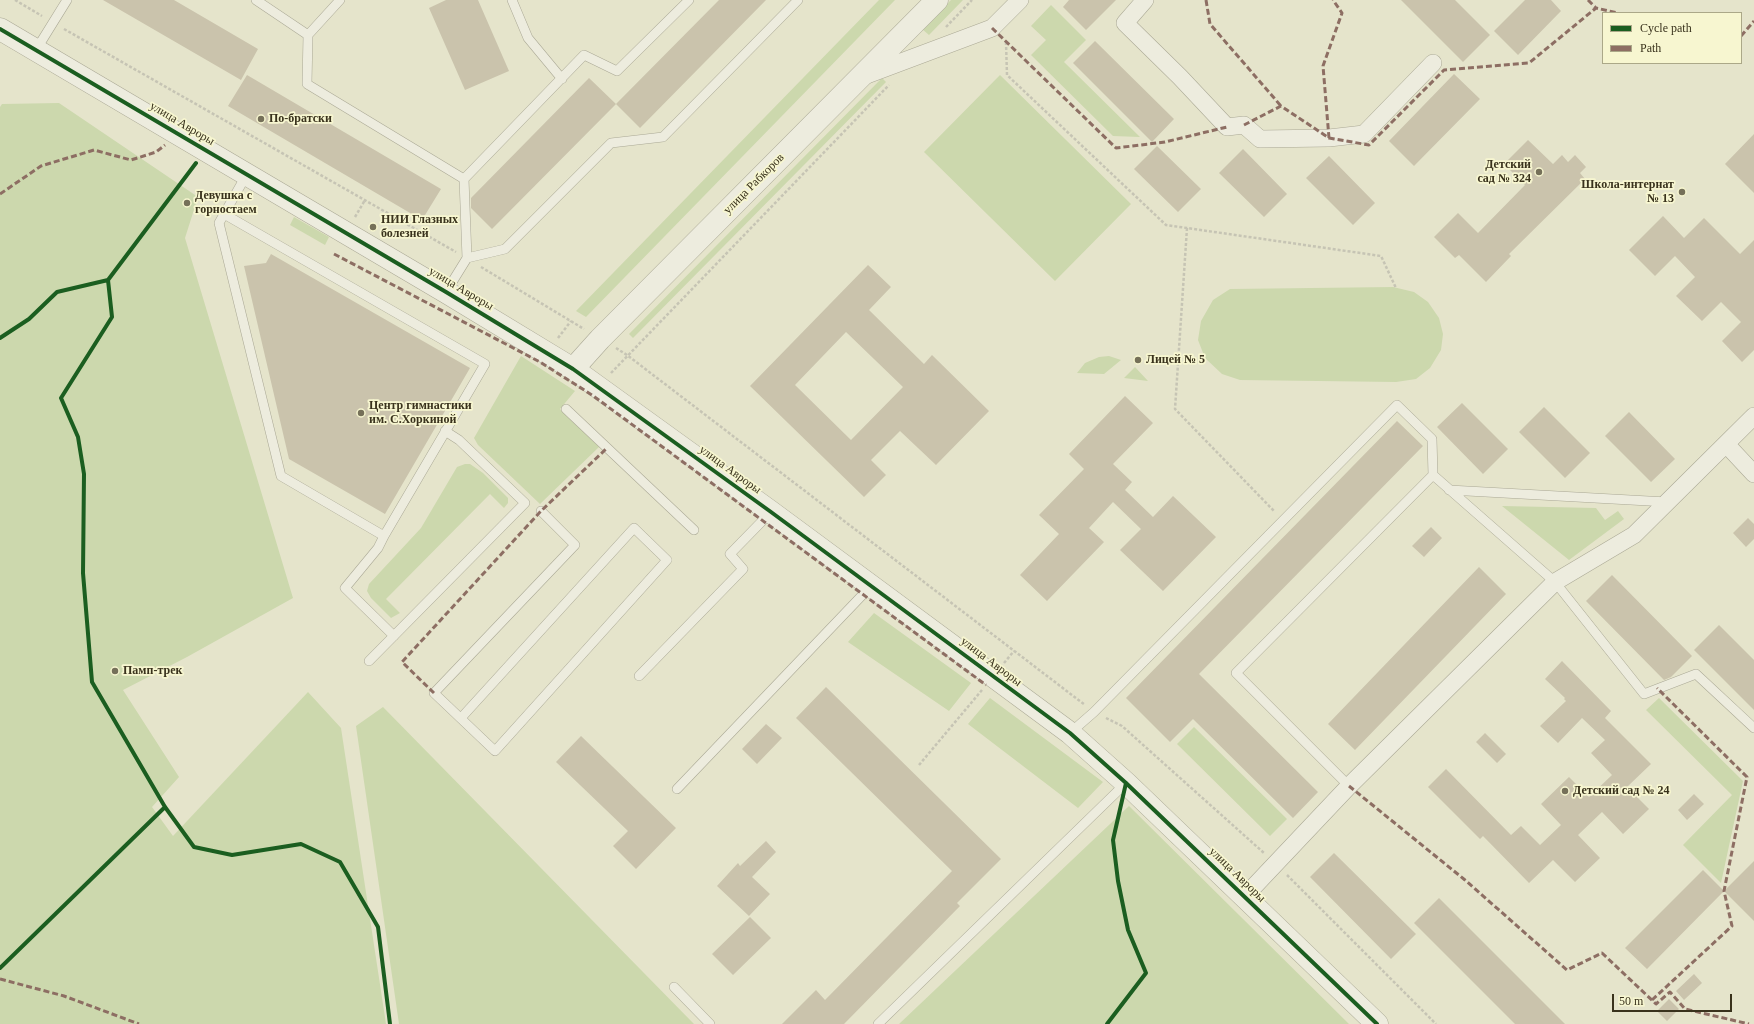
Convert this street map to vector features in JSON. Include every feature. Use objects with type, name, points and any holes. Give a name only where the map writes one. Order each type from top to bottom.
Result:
[{"type":"street","name":"улица Рабкоров","points":[[573,369],[600,339],[937,0]]},
{"type":"street","points":[[860,77],[992,28],[1020,0]]},
{"type":"street","points":[[1145,0],[1125,23],[1191,88],[1227,127],[1244,125],[1260,139],[1329,138],[1364,134],[1433,63]]},
{"type":"street","name":"улица Авроры","points":[[0,29],[446,292],[573,369],[771,512],[1070,734],[1126,783],[1377,1024]]},
{"type":"street","points":[[1245,896],[1349,786],[1555,582],[1634,535],[1754,416]]},
{"type":"street","points":[[1726,444],[1754,474]]},
{"type":"lane","points":[[36,50],[67,0]]},
{"type":"lane","points":[[256,0],[308,35]]},
{"type":"lane","points":[[340,0],[308,35],[307,84],[464,179]]},
{"type":"lane","points":[[512,0],[528,38],[562,79]]},
{"type":"lane","points":[[446,292],[466,258],[464,179],[584,56],[617,71],[689,0]]},
{"type":"lane","points":[[466,258],[505,249],[612,144],[663,137],[798,0]]},
{"type":"lane","points":[[247,174],[219,223],[280,476],[384,536]]},
{"type":"lane","points":[[224,214],[485,364],[378,548],[345,588],[394,636]]},
{"type":"lane","points":[[1070,734],[1094,712],[1397,405],[1432,439],[1433,476],[1236,673],[1349,786]]},
{"type":"lane","points":[[566,409],[694,530]]},
{"type":"lane","points":[[369,661],[525,503],[459,440],[445,431]]},
{"type":"lane","points":[[1433,476],[1555,582],[1644,694],[1696,674],[1754,728]]},
{"type":"lane","points":[[1449,490],[1667,502]]},
{"type":"lane","points":[[461,718],[634,528],[667,560],[494,751],[434,692],[575,545],[541,511]]},
{"type":"lane","points":[[639,676],[743,568],[730,554],[771,512]]},
{"type":"lane","points":[[677,789],[871,586]]},
{"type":"lane","points":[[878,1024],[1126,783]]},
{"type":"lane","points":[[674,987],[710,1024]]},
{"type":"path","points":[[15,0],[466,258],[627,355],[1094,712]]},
{"type":"path","points":[[944,29],[972,0]]},
{"type":"path","points":[[1006,42],[1008,75],[1166,225],[1381,256],[1396,288]]},
{"type":"path","points":[[598,387],[627,355],[891,83]]},
{"type":"path","points":[[1187,228],[1175,409],[1283,520]]},
{"type":"path","points":[[919,765],[1014,651]]},
{"type":"green space","points":[[879,0],[895,0],[586,317],[576,311]]},
{"type":"green space","points":[[951,0],[963,0],[929,35],[922,29]]},
{"type":"green space","points":[[1051,5],[1086,40],[1064,62],[1140,137],[1113,136],[1031,55],[1046,40],[1031,26]]},
{"type":"green space","points":[[1000,75],[1131,204],[1055,281],[924,152]]},
{"type":"green space","points":[[882,78],[886,82],[633,338],[629,334]]},
{"type":"green space","points":[[59,103],[198,197],[185,238],[293,598],[187,657],[123,690],[179,777],[152,807],[173,836],[308,692],[341,728],[386,1024],[0,1024],[0,107],[2,104]]},
{"type":"green space","points":[[294,217],[329,237],[325,245],[290,225]]},
{"type":"green space","points":[[1393,287],[1414,292],[1428,302],[1439,318],[1443,334],[1441,350],[1430,368],[1416,379],[1396,382],[1240,380],[1222,374],[1205,358],[1198,340],[1201,321],[1213,300],[1230,289]]},
{"type":"green space","points":[[521,356],[575,391],[560,409],[599,447],[540,504],[478,445],[474,438]]},
{"type":"green space","points":[[1109,356],[1121,360],[1104,374],[1077,373],[1085,363],[1099,357]]},
{"type":"green space","points":[[1135,367],[1148,381],[1124,378]]},
{"type":"green space","points":[[470,464],[483,473],[508,498],[508,503],[504,508],[490,494],[386,599],[400,613],[391,618],[371,598],[367,591],[369,584],[421,528],[457,467]]},
{"type":"green space","points":[[1502,506],[1596,508],[1605,520],[1618,511],[1624,519],[1569,560]]},
{"type":"green space","points":[[874,613],[971,683],[949,711],[848,642]]},
{"type":"green space","points":[[990,698],[1103,782],[1078,808],[968,724]]},
{"type":"green space","points":[[1659,698],[1743,781],[1721,883],[1683,845],[1732,795],[1646,710]]},
{"type":"green space","points":[[383,707],[694,1024],[399,1024],[356,726]]},
{"type":"green space","points":[[1194,727],[1287,819],[1270,836],[1177,744]]},
{"type":"green space","points":[[1129,806],[1349,1024],[899,1024]]},
{"type":"building","points":[[103,0],[174,0],[258,49],[241,80]]},
{"type":"building","points":[[446,0],[478,0],[509,71],[465,90],[429,8]]},
{"type":"building","points":[[719,0],[766,0],[640,128],[616,104]]},
{"type":"building","points":[[1069,0],[1116,0],[1086,30],[1063,7]]},
{"type":"building","points":[[1401,0],[1455,0],[1490,35],[1463,62]]},
{"type":"building","points":[[1525,0],[1551,0],[1561,11],[1518,55],[1494,31]]},
{"type":"building","points":[[1095,41],[1174,119],[1152,142],[1073,63]]},
{"type":"building","points":[[1454,74],[1480,99],[1414,166],[1389,141]]},
{"type":"building","points":[[247,75],[441,189],[422,220],[228,106]]},
{"type":"building","points":[[589,78],[616,104],[492,229],[471,208],[471,198]]},
{"type":"building","points":[[1754,134],[1754,193],[1725,164]]},
{"type":"building","points":[[1528,140],[1553,164],[1562,155],[1568,162],[1575,155],[1586,167],[1580,173],[1585,179],[1509,254],[1511,256],[1486,282],[1459,255],[1455,258],[1434,237],[1458,213],[1478,233],[1525,185],[1504,164]]},
{"type":"building","points":[[1157,146],[1201,189],[1178,212],[1134,169]]},
{"type":"building","points":[[1243,149],[1287,194],[1264,217],[1219,173]]},
{"type":"building","points":[[1329,156],[1375,203],[1353,225],[1306,178]]},
{"type":"building","points":[[1663,216],[1684,238],[1704,218],[1740,254],[1754,240],[1754,350],[1742,362],[1722,341],[1741,322],[1721,302],[1702,321],[1676,296],[1695,277],[1675,256],[1655,276],[1629,250]]},
{"type":"building","name":"Центр гимнастики им. С.Хоркиной","points":[[271,254],[470,368],[385,514],[289,459],[244,266],[266,263]]},
{"type":"building","points":[[868,265],[891,287],[869,310],[924,364],[932,355],[989,411],[936,465],[900,431],[871,460],[886,475],[864,497],[750,386]],"holes":[[[846,332],[903,387],[851,440],[795,385]]]},
{"type":"building","points":[[1125,396],[1153,423],[1113,464],[1132,482],[1125,490],[1153,517],[1173,496],[1216,537],[1163,591],[1120,550],[1141,529],[1113,502],[1089,528],[1104,542],[1047,601],[1020,575],[1059,534],[1039,515],[1084,469],[1069,454]]},
{"type":"building","points":[[1462,403],[1508,449],[1483,474],[1437,427]]},
{"type":"building","points":[[1544,407],[1590,453],[1565,478],[1519,432]]},
{"type":"building","points":[[1629,412],[1675,459],[1651,482],[1605,436]]},
{"type":"building","points":[[1397,421],[1423,446],[1199,674],[1318,792],[1293,818],[1193,719],[1170,742],[1126,698]]},
{"type":"building","points":[[1748,518],[1754,524],[1754,539],[1746,547],[1733,533]]},
{"type":"building","points":[[1431,527],[1442,538],[1424,557],[1412,546]]},
{"type":"building","points":[[1479,567],[1506,594],[1355,750],[1328,724]]},
{"type":"building","points":[[1612,575],[1692,656],[1671,677],[1664,680],[1586,601]]},
{"type":"building","points":[[1719,625],[1754,660],[1754,710],[1694,650]]},
{"type":"building","points":[[1562,661],[1611,711],[1605,718],[1651,764],[1627,787],[1649,809],[1623,834],[1602,812],[1578,835],[1600,858],[1575,882],[1553,860],[1529,883],[1483,836],[1480,839],[1428,787],[1446,769],[1511,835],[1521,826],[1540,845],[1561,825],[1541,804],[1569,777],[1589,797],[1612,775],[1591,753],[1605,740],[1582,718],[1558,743],[1540,726],[1566,701],[1564,699],[1565,698],[1545,679]]},
{"type":"building","points":[[826,687],[1001,859],[957,903],[960,906],[844,1024],[782,1024],[816,990],[825,1000],[952,871],[796,718]]},
{"type":"building","points":[[766,724],[782,738],[757,764],[742,749]]},
{"type":"building","points":[[1485,733],[1506,754],[1497,763],[1476,742]]},
{"type":"building","points":[[581,736],[676,828],[636,869],[613,846],[628,831],[556,762]]},
{"type":"building","points":[[1694,794],[1704,804],[1687,820],[1678,810]]},
{"type":"building","points":[[766,841],[776,852],[752,877],[770,894],[749,916],[717,886],[738,863],[740,866]]},
{"type":"building","points":[[1334,853],[1416,934],[1391,959],[1310,877]]},
{"type":"building","points":[[1754,861],[1754,921],[1724,891]]},
{"type":"building","points":[[1703,870],[1724,891],[1647,969],[1625,948]]},
{"type":"building","points":[[1439,898],[1565,1024],[1515,1024],[1414,923]]},
{"type":"building","points":[[750,917],[771,938],[733,975],[712,954]]},
{"type":"building","points":[[1694,974],[1702,983],[1684,1000],[1676,991]]},
{"type":"building","points":[[1669,999],[1679,1009],[1667,1021],[1657,1011]]},
{"type":"marked path","points":[[1206,0],[1210,24],[1281,106]]},
{"type":"marked path","points":[[1329,138],[1323,66],[1342,13],[1333,0]]},
{"type":"marked path","points":[[1588,0],[1596,8]]},
{"type":"marked path","points":[[1244,125],[1281,106],[1329,138],[1369,145],[1444,70],[1529,63],[1596,8],[1614,12]]},
{"type":"marked path","points":[[1742,35],[1754,21]]},
{"type":"marked path","points":[[992,28],[1116,148],[1165,142],[1227,127]]},
{"type":"marked path","points":[[0,194],[41,166],[94,150],[131,160],[156,152],[165,145]]},
{"type":"marked path","points":[[334,254],[540,362],[592,395],[986,685]]},
{"type":"marked path","points":[[434,693],[402,662],[541,511],[607,448]]},
{"type":"marked path","points":[[1652,1000],[1732,926],[1724,891],[1747,777],[1657,688]]},
{"type":"marked path","points":[[1349,786],[1465,880],[1567,970],[1602,953],[1656,1004],[1670,992],[1685,1009],[1749,1024]]},
{"type":"marked path","points":[[0,979],[64,996],[139,1024]]},
{"type":"cycle path","points":[[0,29],[446,292],[573,369],[771,512],[1070,733],[1126,783],[1377,1024]]},
{"type":"cycle path","points":[[196,163],[108,280],[112,317],[61,398],[78,437],[84,474],[83,573],[92,682],[165,807],[194,847],[232,855],[301,844],[340,862],[378,927],[390,1024]]},
{"type":"cycle path","points":[[0,338],[29,319],[57,292],[108,280]]},
{"type":"cycle path","points":[[1107,1024],[1146,973],[1128,930],[1118,881],[1113,840],[1126,783]]},
{"type":"cycle path","points":[[0,968],[165,807]]},
{"type":"place","name":"По-братски","points":[[261,119]]},
{"type":"place","name":"Детский сад № 324","points":[[1539,172]]},
{"type":"place","name":"Школа-интернат № 13","points":[[1682,192]]},
{"type":"place","name":"Девушка с горностаем","points":[[187,203]]},
{"type":"place","name":"НИИ Глазных болезней","points":[[373,227]]},
{"type":"place","name":"Лицей № 5","points":[[1138,360]]},
{"type":"place","name":"Центр гимнастики им. С.Хоркиной","points":[[361,413]]},
{"type":"place","name":"Памп-трек","points":[[115,671]]},
{"type":"place","name":"Детский сад № 24","points":[[1565,791]]}]
